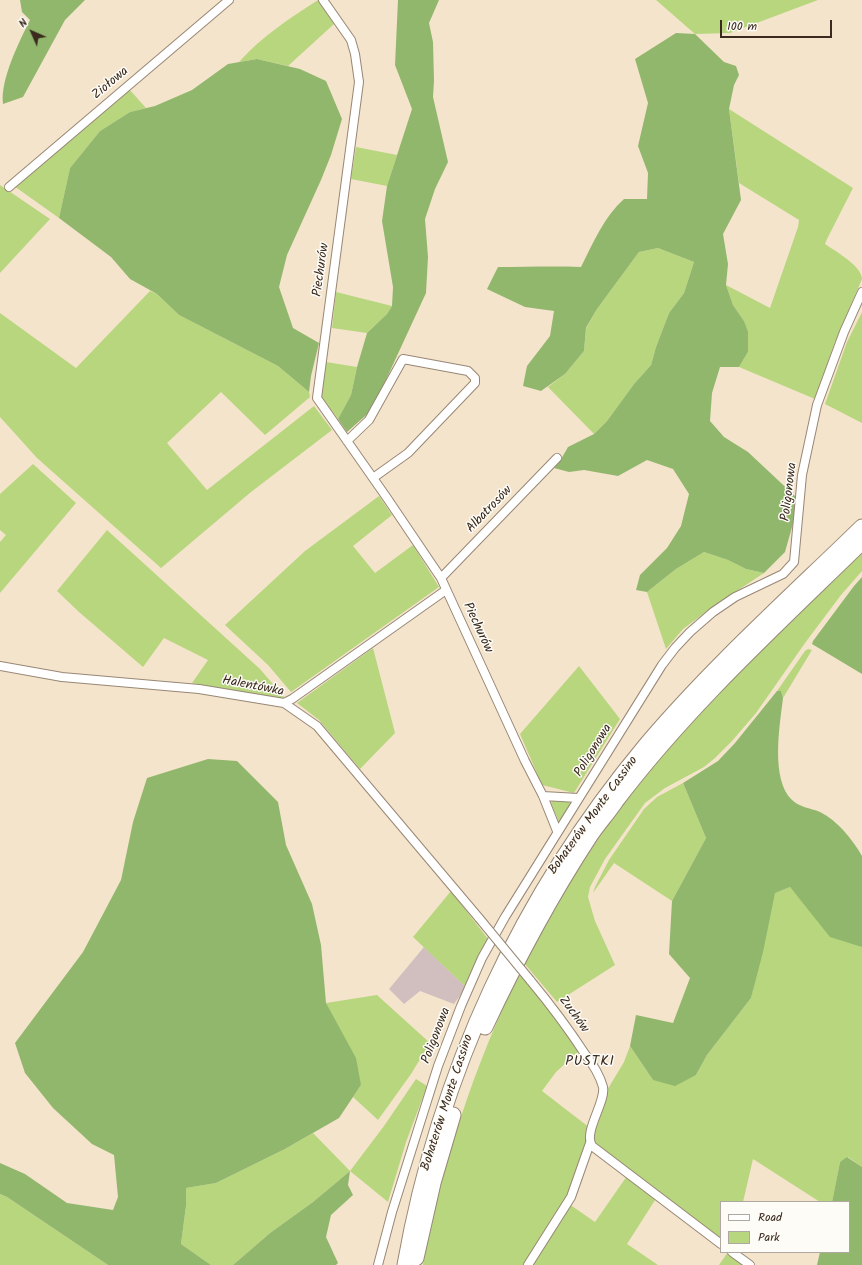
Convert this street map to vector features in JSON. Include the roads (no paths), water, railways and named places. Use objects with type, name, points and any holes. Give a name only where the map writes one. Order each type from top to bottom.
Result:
[{"type":"highway","name":"Bohaterów Monte Cassino","points":[[405,1265],[423,1180],[445,1105],[472,1032],[513,943],[549,879],[582,829],[617,782],[677,710],[719,665],[862,527]]},
{"type":"highway","name":"Bohaterów Monte Cassino","points":[[415,1265],[433,1183],[455,1109],[481,1037],[524,947],[558,887],[591,835],[626,788],[665,740],[728,673],[862,542]]},
{"type":"street","name":"Ziołowa","points":[[9,187],[229,0]]},
{"type":"street","name":"Piechurów","points":[[323,0],[347,33],[354,47],[358,72],[358,92],[316,398],[441,578],[525,761],[543,796],[557,831]]},
{"type":"street","name":"Poligonowa","points":[[378,1265],[392,1212],[438,1066],[461,1006],[482,958],[505,917],[557,831],[662,665],[675,648],[690,632],[713,612],[735,597],[783,574],[794,562],[802,474],[817,405],[844,332],[862,292]]},
{"type":"street","points":[[347,441],[369,420],[403,359],[468,370],[475,378],[475,383],[408,453],[373,478]]},
{"type":"street","name":"Albatrosów","points":[[441,578],[557,458]]},
{"type":"street","points":[[284,704],[446,590]]},
{"type":"street","name":"Halentówka","points":[[0,668],[62,677],[199,690],[284,704],[316,726],[479,918]]},
{"type":"street","points":[[543,796],[578,798]]},
{"type":"street","name":"Zuchów","points":[[479,918],[566,1024],[590,1061],[603,1088],[592,1129],[590,1143],[570,1197],[528,1265]]},
{"type":"street","points":[[590,1143],[596,1150],[720,1243]]},
{"type":"street","points":[[733,1253],[750,1265]]},
{"type":"district","name":"PUSTKI","points":[[590,1063]]}]
